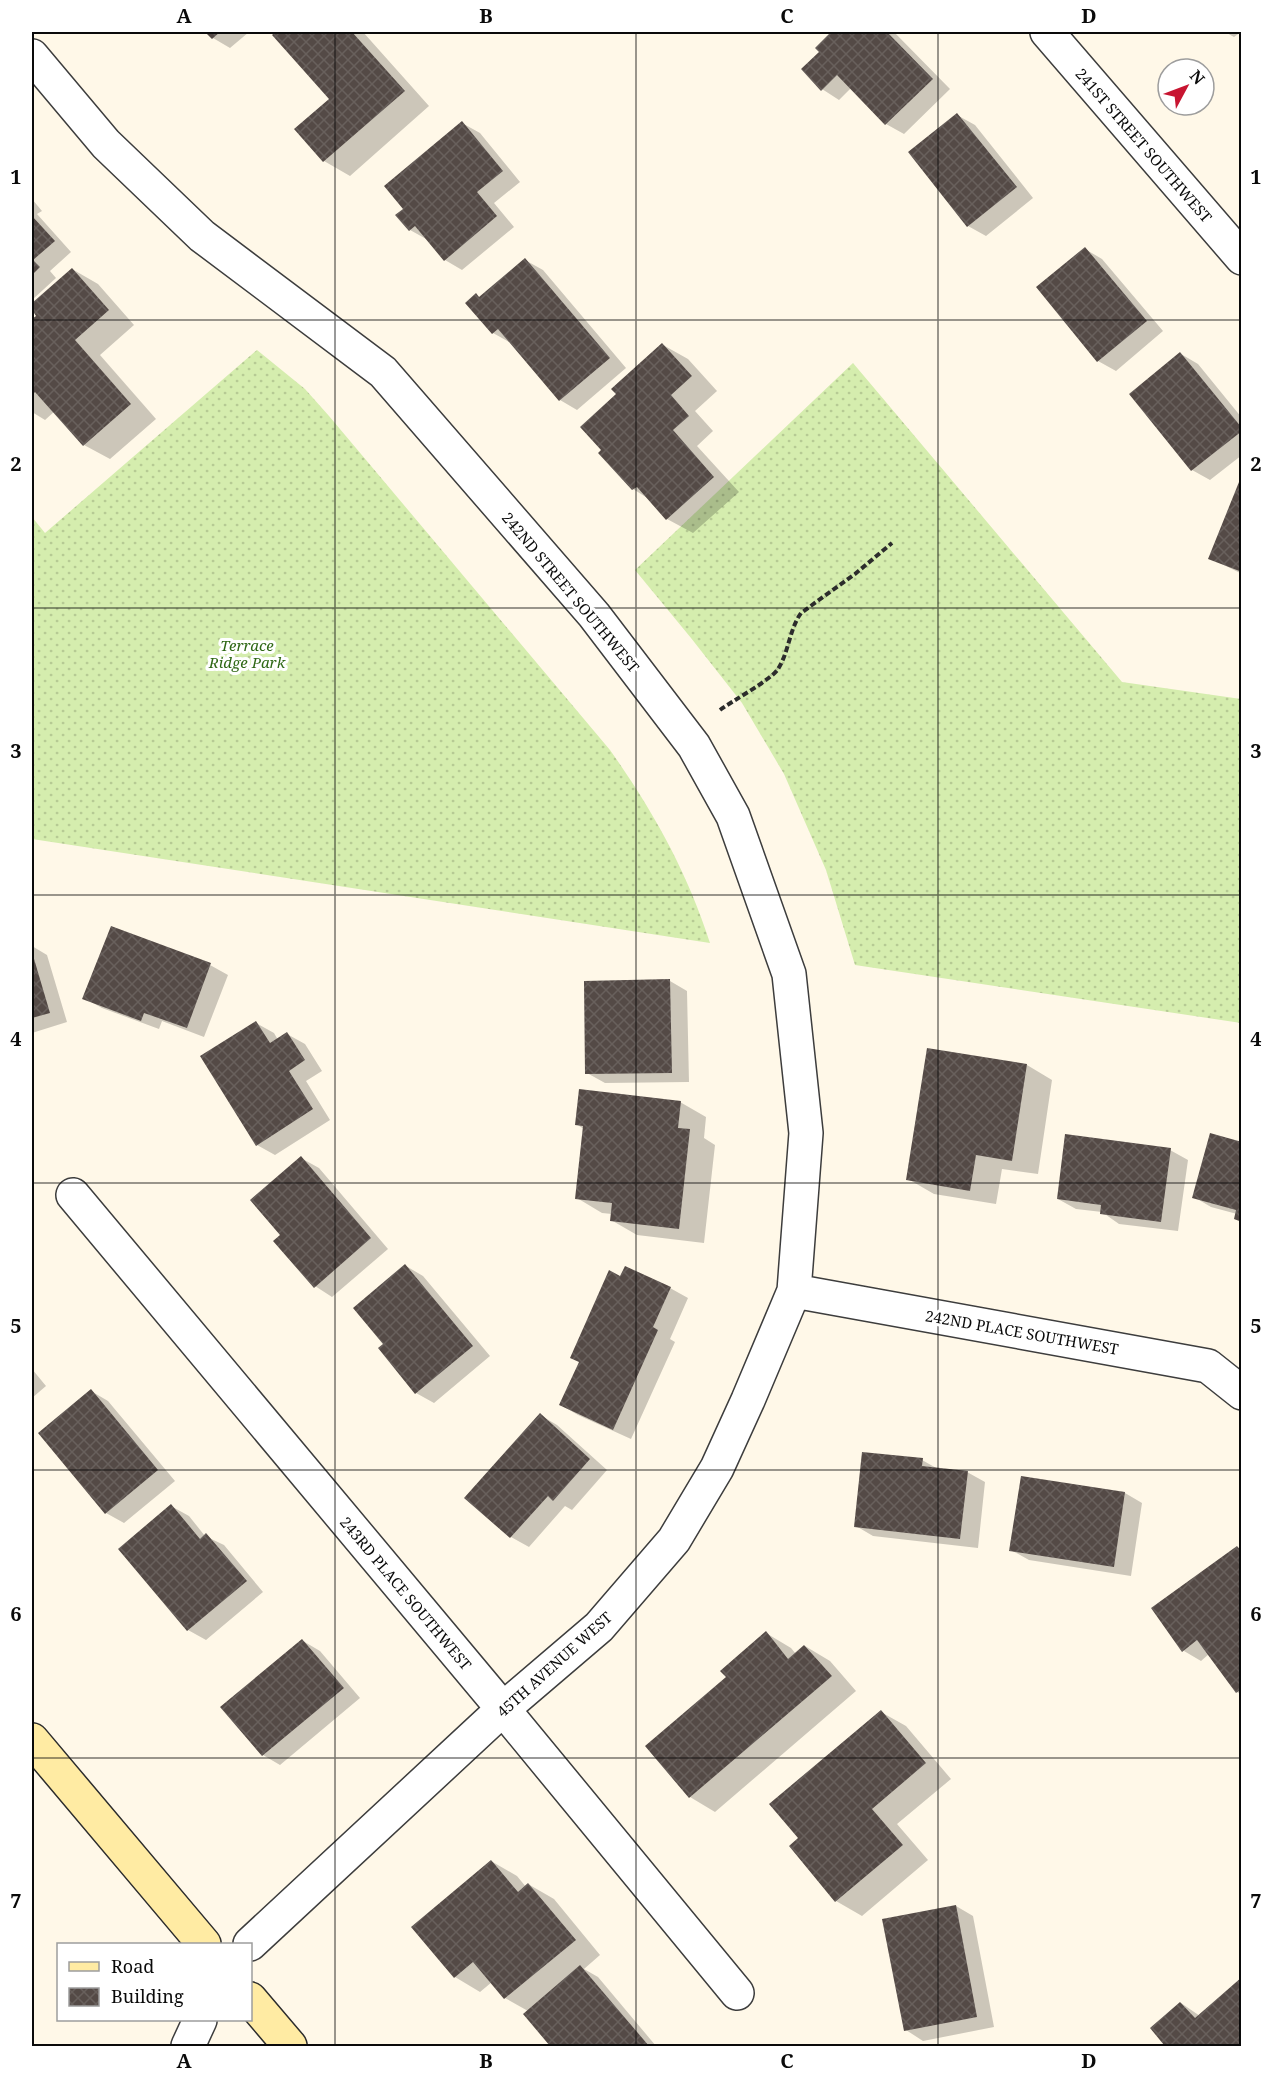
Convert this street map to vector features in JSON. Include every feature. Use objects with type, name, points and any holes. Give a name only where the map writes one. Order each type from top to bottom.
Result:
[{"type":"main road","points":[[32,1740],[203,1943]]},
{"type":"main road","points":[[252,2001],[291,2046]]},
{"type":"street","name":"241ST STREET SOUTHWEST","points":[[1047,32],[1242,258]]},
{"type":"street","name":"242ND STREET SOUTHWEST","points":[[32,56],[106,144],[202,236],[383,372],[594,615],[694,746],[733,816],[789,974],[806,1134],[794,1291]]},
{"type":"street","name":"243RD PLACE SOUTHWEST","points":[[73,1195],[737,1993]]},
{"type":"street","name":"242ND PLACE SOUTHWEST","points":[[794,1291],[1208,1366],[1242,1393]]},
{"type":"street","name":"45TH AVENUE WEST","points":[[251,1943],[503,1709],[600,1627],[674,1540],[717,1468],[794,1291]]},
{"type":"street","points":[[188,2046],[199,2021]]},
{"type":"path","points":[[684,733],[776,672],[795,621],[801,613],[855,574],[892,543]]},
{"type":"green space","name":"Terrace Ridge Park","points":[[257,350],[305,389],[329,416],[610,750],[668,842],[691,891],[710,943],[32,839],[32,517],[45,533]]},
{"type":"green space","points":[[853,363],[1122,682],[1241,699],[1241,1023],[855,965],[826,870],[784,774],[742,703],[635,570]]},
{"type":"building","points":[[205,32],[220,32],[212,39]]},
{"type":"building","points":[[275,32],[352,32],[405,91],[323,162],[294,129],[329,99],[272,35]]},
{"type":"building","points":[[831,32],[887,32],[933,79],[885,125],[837,75],[821,91],[801,69],[819,52],[815,48]]},
{"type":"building","points":[[957,113],[1017,187],[967,227],[908,152]]},
{"type":"building","points":[[462,121],[503,171],[477,192],[497,216],[444,261],[415,226],[409,231],[395,215],[403,209],[384,186]]},
{"type":"building","points":[[32,216],[55,241],[33,260],[40,267],[32,275]]},
{"type":"building","points":[[1085,247],[1147,321],[1097,362],[1036,287]]},
{"type":"building","points":[[525,258],[610,358],[559,401],[498,329],[492,334],[465,303],[476,293],[479,297]]},
{"type":"building","points":[[72,268],[109,310],[75,340],[131,404],[83,446],[35,392],[32,395],[32,319],[36,316],[32,310],[32,303]]},
{"type":"building","points":[[662,343],[692,376],[671,395],[689,416],[673,430],[714,477],[666,520],[637,487],[632,490],[598,453],[601,450],[580,427],[616,394],[611,389]]},
{"type":"building","points":[[1180,352],[1242,428],[1242,431],[1191,471],[1129,394]]},
{"type":"building","points":[[1242,477],[1242,572],[1208,559]]},
{"type":"building","points":[[111,926],[211,963],[187,1028],[144,1013],[141,1021],[82,999]]},
{"type":"building","points":[[32,952],[50,1013],[32,1018]]},
{"type":"building","points":[[670,979],[672,1073],[585,1074],[584,981]]},
{"type":"building","points":[[256,1021],[270,1043],[287,1032],[305,1060],[289,1071],[313,1109],[256,1146],[200,1056]]},
{"type":"building","points":[[927,1048],[1027,1064],[1012,1161],[976,1155],[970,1191],[906,1180]]},
{"type":"building","points":[[579,1089],[681,1101],[678,1128],[690,1129],[679,1229],[610,1221],[612,1203],[575,1199],[583,1126],[575,1125]]},
{"type":"building","points":[[1210,1133],[1242,1142],[1242,1222],[1234,1219],[1236,1210],[1192,1198]]},
{"type":"building","points":[[1065,1134],[1171,1148],[1161,1222],[1100,1214],[1101,1205],[1057,1199]]},
{"type":"building","points":[[301,1156],[371,1238],[314,1288],[273,1241],[280,1235],[250,1200]]},
{"type":"building","points":[[405,1264],[473,1346],[415,1394],[378,1348],[383,1344],[353,1308]]},
{"type":"building","points":[[625,1266],[671,1287],[653,1327],[658,1330],[613,1430],[559,1405],[579,1362],[570,1358],[609,1270],[620,1276]]},
{"type":"building","points":[[91,1389],[158,1470],[105,1514],[38,1433]]},
{"type":"building","points":[[540,1413],[590,1459],[553,1501],[548,1496],[510,1538],[464,1498]]},
{"type":"building","points":[[862,1452],[923,1458],[922,1466],[968,1471],[960,1539],[854,1527]]},
{"type":"building","points":[[1021,1476],[1125,1492],[1114,1567],[1009,1551]]},
{"type":"building","points":[[171,1504],[200,1539],[206,1533],[247,1581],[187,1631],[118,1549]]},
{"type":"building","points":[[1237,1546],[1242,1552],[1242,1689],[1236,1693],[1197,1640],[1182,1652],[1151,1608]]},
{"type":"building","points":[[766,1631],[788,1659],[804,1645],[832,1676],[689,1798],[645,1746],[726,1677],[720,1671]]},
{"type":"building","points":[[302,1639],[344,1688],[262,1756],[220,1707]]},
{"type":"building","points":[[881,1710],[926,1763],[872,1809],[903,1845],[835,1902],[789,1846],[798,1838],[769,1804]]},
{"type":"building","points":[[491,1860],[518,1892],[528,1883],[576,1940],[504,1999],[473,1962],[454,1978],[411,1927]]},
{"type":"building","points":[[956,1905],[977,2017],[904,2031],[882,1919]]},
{"type":"building","points":[[580,1965],[649,2046],[550,2046],[523,2014]]},
{"type":"building","points":[[1242,1977],[1242,2046],[1162,2046],[1164,2045],[1150,2028],[1180,2002],[1195,2018]]}]
